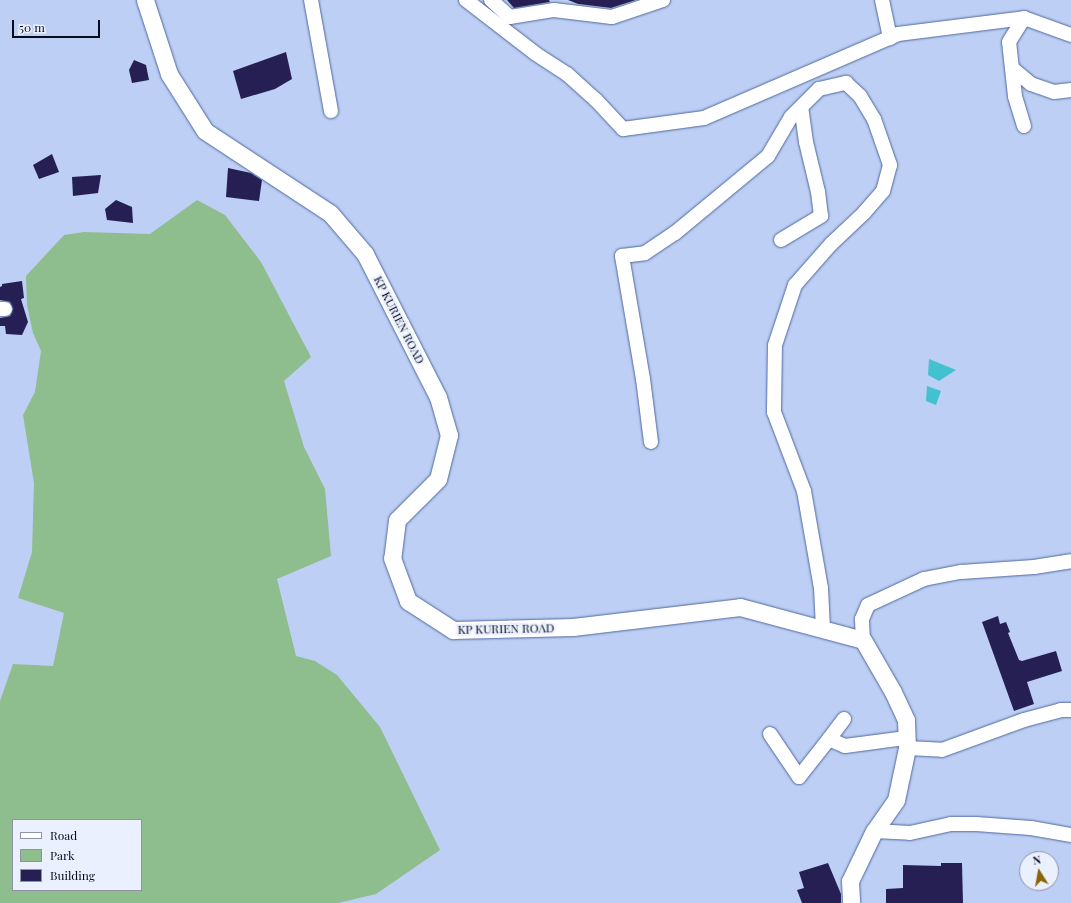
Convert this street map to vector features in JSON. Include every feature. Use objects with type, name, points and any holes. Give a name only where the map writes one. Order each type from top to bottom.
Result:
[{"type":"street","name":"KP KURIEN ROAD","points":[[145,0],[169,74],[205,132],[330,213],[365,254],[438,397],[449,435],[438,479],[397,520],[392,558],[408,601],[453,630],[573,627],[740,607],[863,640]]},
{"type":"street","points":[[311,0],[331,111]]},
{"type":"street","points":[[466,0],[536,54],[567,74],[596,100],[623,129],[704,118],[898,34],[1024,18],[1071,36]]},
{"type":"street","points":[[491,0],[510,17],[554,10],[612,17],[663,0]]},
{"type":"street","points":[[882,0],[890,38]]},
{"type":"street","points":[[1024,18],[1009,42],[1015,96],[1024,126]]},
{"type":"street","points":[[1012,68],[1031,84],[1054,92],[1071,90]]},
{"type":"street","points":[[651,442],[643,379],[622,256],[645,253],[675,233],[768,156],[790,117],[819,89],[846,83],[860,96],[874,119],[890,165],[883,192],[864,213],[831,244],[795,285],[775,345],[774,412],[804,491],[821,588],[823,629]]},
{"type":"street","points":[[781,240],[821,216],[818,192],[806,142],[801,107]]},
{"type":"street","points":[[851,903],[850,881],[874,831],[896,800],[906,743],[906,720],[893,692],[863,640],[862,619],[868,606],[924,579],[961,572],[1034,567],[1071,561]]},
{"type":"street","points":[[829,739],[845,746],[906,743],[942,750],[1024,720],[1061,710],[1071,710]]},
{"type":"street","points":[[770,734],[799,778],[844,719]]},
{"type":"street","points":[[874,831],[910,833],[951,824],[976,824],[1031,828],[1071,835]]},
{"type":"green space","points":[[197,200],[225,215],[261,262],[311,357],[284,381],[304,447],[325,489],[331,556],[277,579],[296,656],[315,661],[337,675],[380,727],[440,850],[376,894],[338,903],[0,903],[0,701],[13,664],[53,666],[64,613],[18,598],[32,552],[34,483],[23,415],[35,392],[41,351],[33,333],[27,305],[26,276],[64,235],[84,232],[150,234]]},
{"type":"shaded area","points":[[929,359],[956,370],[939,381],[928,375]]},
{"type":"shaded area","points":[[927,386],[941,391],[936,405],[926,401]]},
{"type":"building","points":[[507,0],[549,0],[550,2],[514,8]]},
{"type":"building","points":[[568,0],[636,0],[611,8],[578,4]]},
{"type":"building","points":[[286,52],[292,79],[275,89],[241,99],[233,71]]},
{"type":"building","points":[[134,60],[146,65],[149,80],[132,83],[129,70]]},
{"type":"building","points":[[52,154],[59,172],[39,179],[33,165]]},
{"type":"building","points":[[228,168],[251,173],[262,180],[259,201],[226,197]]},
{"type":"building","points":[[101,175],[98,193],[73,196],[72,177]]},
{"type":"building","points":[[116,200],[132,207],[133,223],[107,220],[105,209]]},
{"type":"building","points":[[22,281],[24,298],[21,299],[28,322],[22,335],[6,334],[5,326],[0,326],[0,318],[10,316],[13,309],[10,302],[0,300],[0,287],[2,284]]},
{"type":"building","points":[[998,616],[1000,624],[1006,622],[1010,632],[1008,633],[1019,660],[1022,661],[1056,651],[1062,671],[1027,682],[1034,704],[1014,711],[982,622]]},
{"type":"building","points":[[828,863],[841,894],[841,903],[802,903],[797,890],[804,888],[799,872]]},
{"type":"building","points":[[941,863],[962,863],[963,903],[886,903],[886,889],[903,888],[903,865],[941,866]]}]
